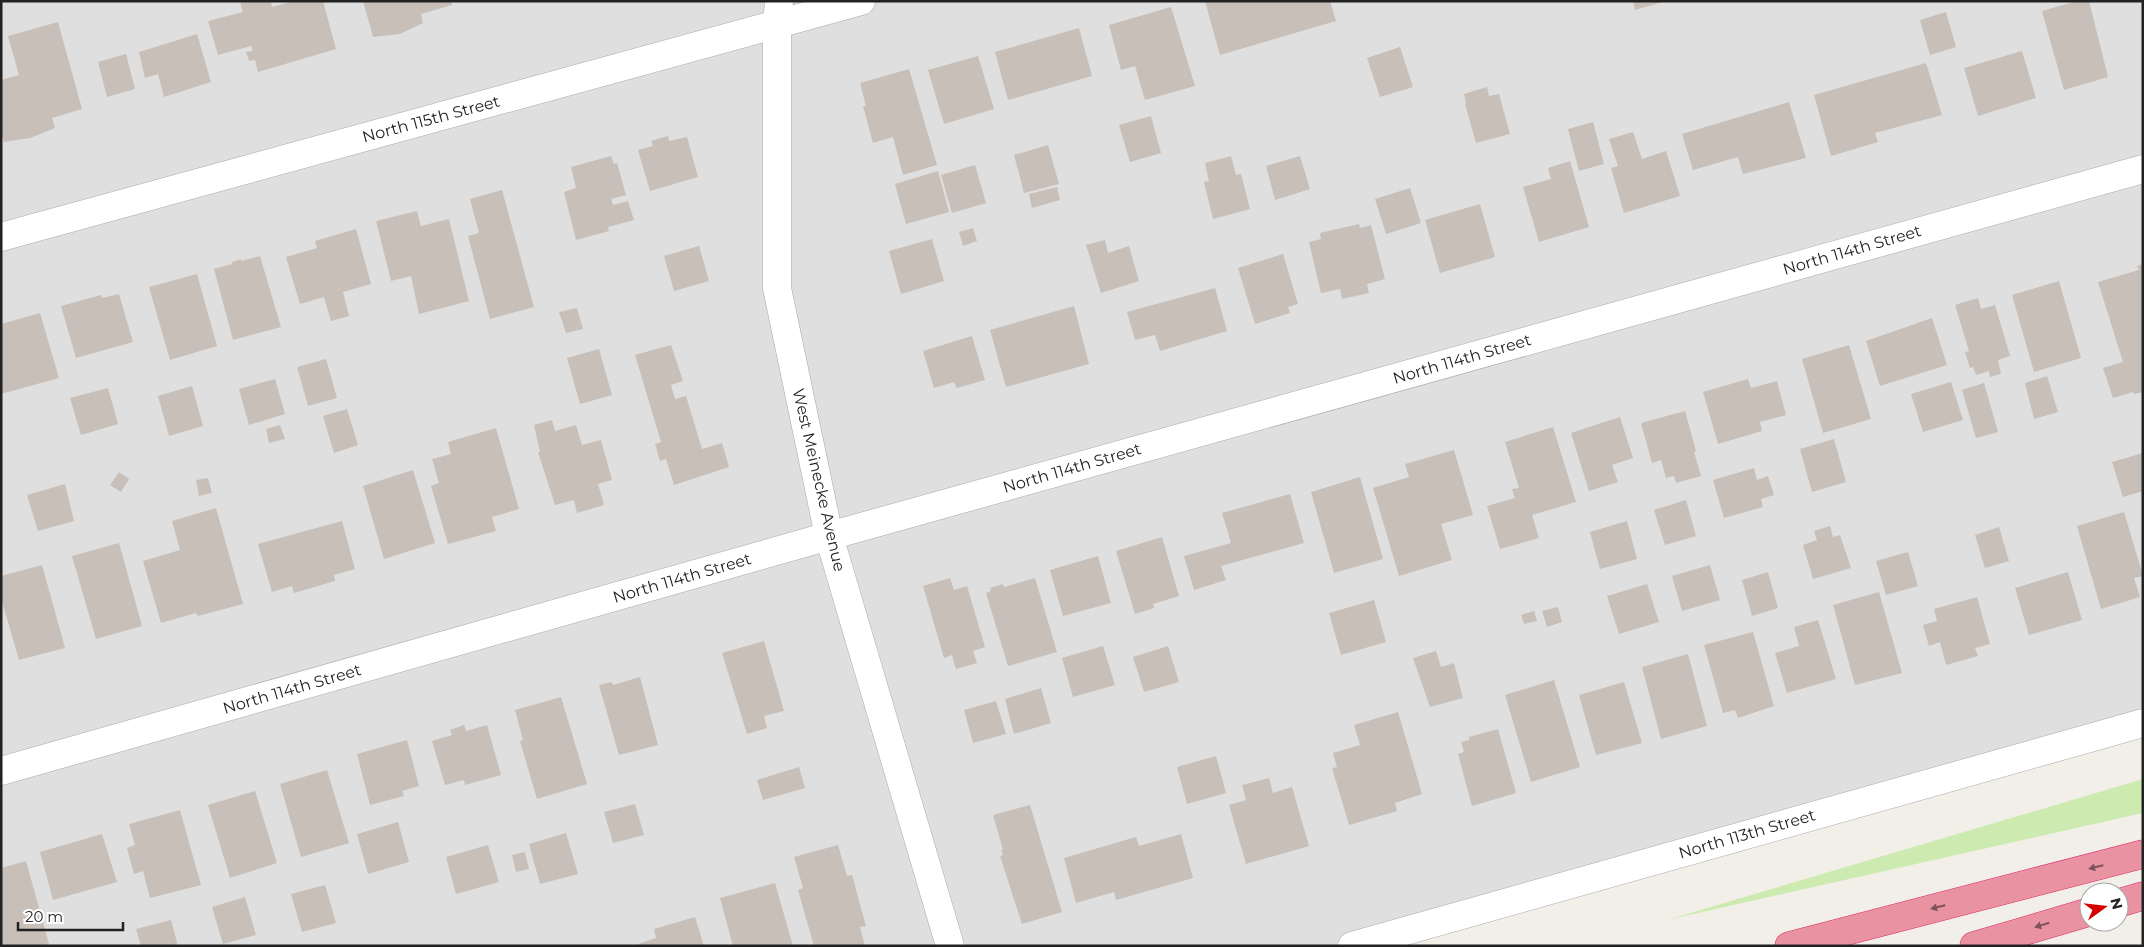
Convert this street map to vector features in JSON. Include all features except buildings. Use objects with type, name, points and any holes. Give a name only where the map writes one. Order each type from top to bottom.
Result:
[{"type":"highway","points":[[1790,946],[2143,854]]},
{"type":"highway","points":[[2129,900],[2143,896]]},
{"type":"highway","points":[[1974,946],[2079,915]]},
{"type":"street","name":"North 115th Street","points":[[1,237],[778,13],[861,1]]},
{"type":"street","name":"West Meinecke Avenue","points":[[778,13],[777,288],[829,536],[950,946]]},
{"type":"street","name":"North 114th Street","points":[[1,771],[829,536],[2143,168]]},
{"type":"street","name":"North 113th Street","points":[[1352,946],[2143,723]]},
{"type":"shaded area","points":[[1,1],[2143,1],[2143,723],[1352,946],[1,946]]},
{"type":"green space","points":[[2143,779],[2143,813],[1667,920]]}]
